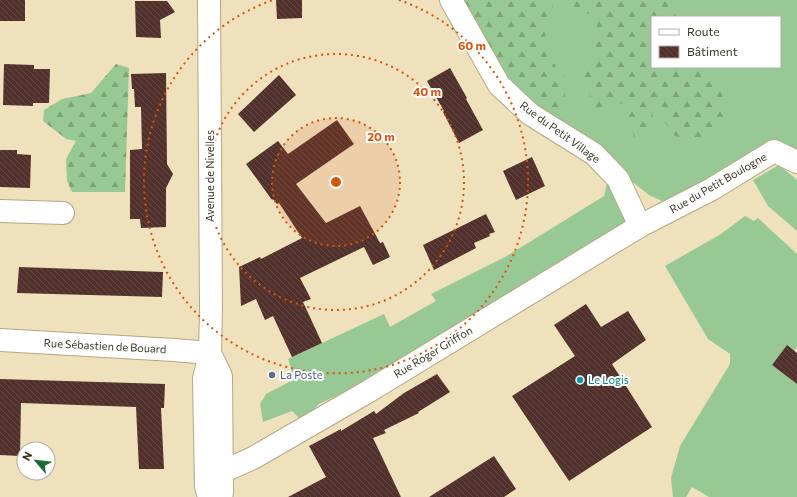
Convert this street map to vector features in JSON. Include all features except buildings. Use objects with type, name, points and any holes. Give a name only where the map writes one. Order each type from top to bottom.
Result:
[{"type":"street","name":"Avenue de Nivelles","points":[[209,0],[212,309],[210,353],[204,379],[206,486],[209,497]]},
{"type":"street","name":"Rue du Petit Village","points":[[451,0],[499,85],[530,114],[594,154],[618,179],[640,226]]},
{"type":"street","name":"Rue du Petit Boulogne","points":[[640,226],[712,189],[774,151],[797,162]]},
{"type":"street","points":[[0,211],[64,213]]},
{"type":"street","name":"Rue Roger Griffon","points":[[222,472],[253,458],[369,391],[640,226]]},
{"type":"street","name":"Rue Sébastien de Bouard","points":[[0,340],[210,353]]},
{"type":"street","name":"Avenue de Nivelles","points":[[210,353],[221,376],[222,492],[220,497]]},
{"type":"green space","points":[[458,0],[797,0],[797,150],[680,198],[664,202],[649,195],[558,123]]},
{"type":"green space","points":[[458,0],[673,0],[670,7],[676,16],[651,16],[651,68],[710,68],[731,116],[693,142],[673,135],[654,105],[651,129],[634,137],[624,103],[594,108],[584,77],[594,54],[598,17],[554,1],[542,48],[568,82],[558,123],[529,101],[489,59]]},
{"type":"green space","points":[[116,64],[129,68],[125,192],[72,192],[67,181],[66,159],[76,141],[66,139],[43,121],[44,110],[62,99],[91,93]]},
{"type":"green space","points":[[779,165],[797,180],[797,231],[768,206],[753,180]]},
{"type":"green space","points":[[607,183],[629,216],[625,229],[405,364],[319,404],[305,419],[300,419],[292,411],[263,422],[260,404],[266,394],[293,380],[288,359],[384,314],[390,327],[436,301],[431,294],[505,257],[604,196]]},
{"type":"green space","points":[[745,216],[754,221],[758,218],[797,254],[797,347],[794,351],[787,346],[772,365],[797,384],[797,497],[709,497],[692,487],[686,497],[673,497],[671,478],[680,446],[730,364],[730,354],[708,339],[665,266],[721,234]]},
{"type":"place","name":"La Poste","points":[[272,375]]},
{"type":"place","name":"Le Logis","points":[[580,380]]}]
